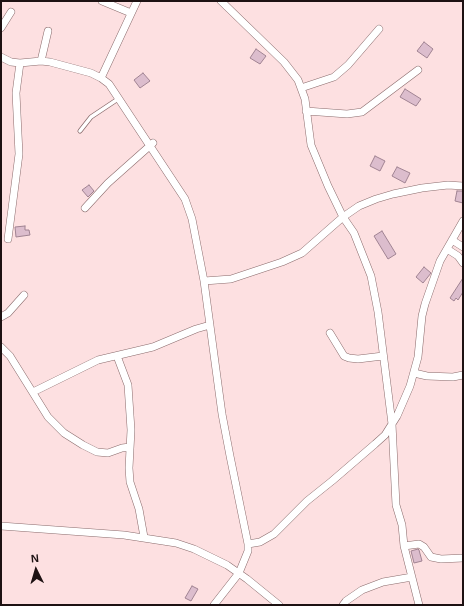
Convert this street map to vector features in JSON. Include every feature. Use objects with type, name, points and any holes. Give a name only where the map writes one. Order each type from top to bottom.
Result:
[{"type":"street","points":[[102,1],[131,13]]},
{"type":"street","points":[[101,78],[137,1]]},
{"type":"street","points":[[222,1],[284,62],[298,80],[305,99],[311,145],[328,186],[343,217],[354,234],[371,276],[378,312],[392,424],[396,505],[402,524],[404,546],[419,605]]},
{"type":"street","points":[[1,28],[11,12]]},
{"type":"street","points":[[301,88],[334,77],[348,64],[379,29]]},
{"type":"street","points":[[41,61],[48,31]]},
{"type":"street","points":[[1,57],[20,63],[41,61],[73,68],[101,78],[109,84],[118,99],[151,144],[185,199],[192,219],[204,281],[230,456],[248,544],[248,551],[239,573],[214,605]]},
{"type":"street","points":[[8,239],[19,154],[16,93],[20,63]]},
{"type":"street","points":[[306,111],[348,114],[362,112],[418,70]]},
{"type":"street","points":[[85,208],[108,183],[151,144]]},
{"type":"street","points":[[204,281],[231,279],[282,262],[302,253],[343,217],[359,206],[393,194],[448,185],[463,186]]},
{"type":"street","points":[[248,544],[260,542],[274,534],[307,501],[385,435],[400,410],[414,373],[418,357],[425,304],[440,261],[463,221]]},
{"type":"street","points":[[452,240],[463,247]]},
{"type":"street","points":[[447,249],[458,256],[463,263]]},
{"type":"street","points":[[1,317],[8,313],[24,295]]},
{"type":"street","points":[[33,392],[98,360],[153,347],[196,329],[210,325]]},
{"type":"street","points":[[330,333],[344,356],[349,358],[383,356]]},
{"type":"street","points":[[1,347],[10,356],[48,417],[64,433],[82,445],[97,452],[108,453],[122,448],[130,448]]},
{"type":"street","points":[[117,356],[128,385],[130,409],[130,482],[139,509],[144,537]]},
{"type":"street","points":[[414,373],[427,376],[453,377],[463,375]]},
{"type":"street","points":[[1,526],[144,537],[176,543],[194,549],[226,565],[239,573],[279,605]]},
{"type":"street","points":[[404,546],[419,544],[424,547],[431,557],[463,558]]},
{"type":"street","points":[[344,605],[346,601],[362,590],[383,582],[412,577]]},
{"type":"lane","points":[[80,131],[91,117],[118,99]]},
{"type":"building","points":[[424,42],[433,49],[427,58],[417,51]]},
{"type":"building","points":[[256,49],[266,56],[260,64],[250,58]]},
{"type":"building","points":[[143,73],[150,81],[140,88],[134,80]]},
{"type":"building","points":[[405,89],[421,99],[416,106],[400,97]]},
{"type":"building","points":[[375,156],[385,161],[380,171],[370,166]]},
{"type":"building","points":[[397,167],[410,173],[405,183],[392,176]]},
{"type":"building","points":[[89,185],[94,191],[88,197],[82,190]]},
{"type":"building","points":[[457,191],[463,191],[463,203],[455,201]]},
{"type":"building","points":[[25,226],[25,230],[29,230],[30,235],[16,237],[15,227]]},
{"type":"building","points":[[382,231],[396,254],[388,259],[374,236]]},
{"type":"building","points":[[424,267],[431,273],[423,283],[416,277]]},
{"type":"building","points":[[463,278],[463,292],[458,300],[456,298],[454,301],[450,298]]},
{"type":"building","points":[[418,549],[422,561],[414,563],[411,551]]},
{"type":"building","points":[[192,586],[198,589],[191,601],[185,598]]}]
